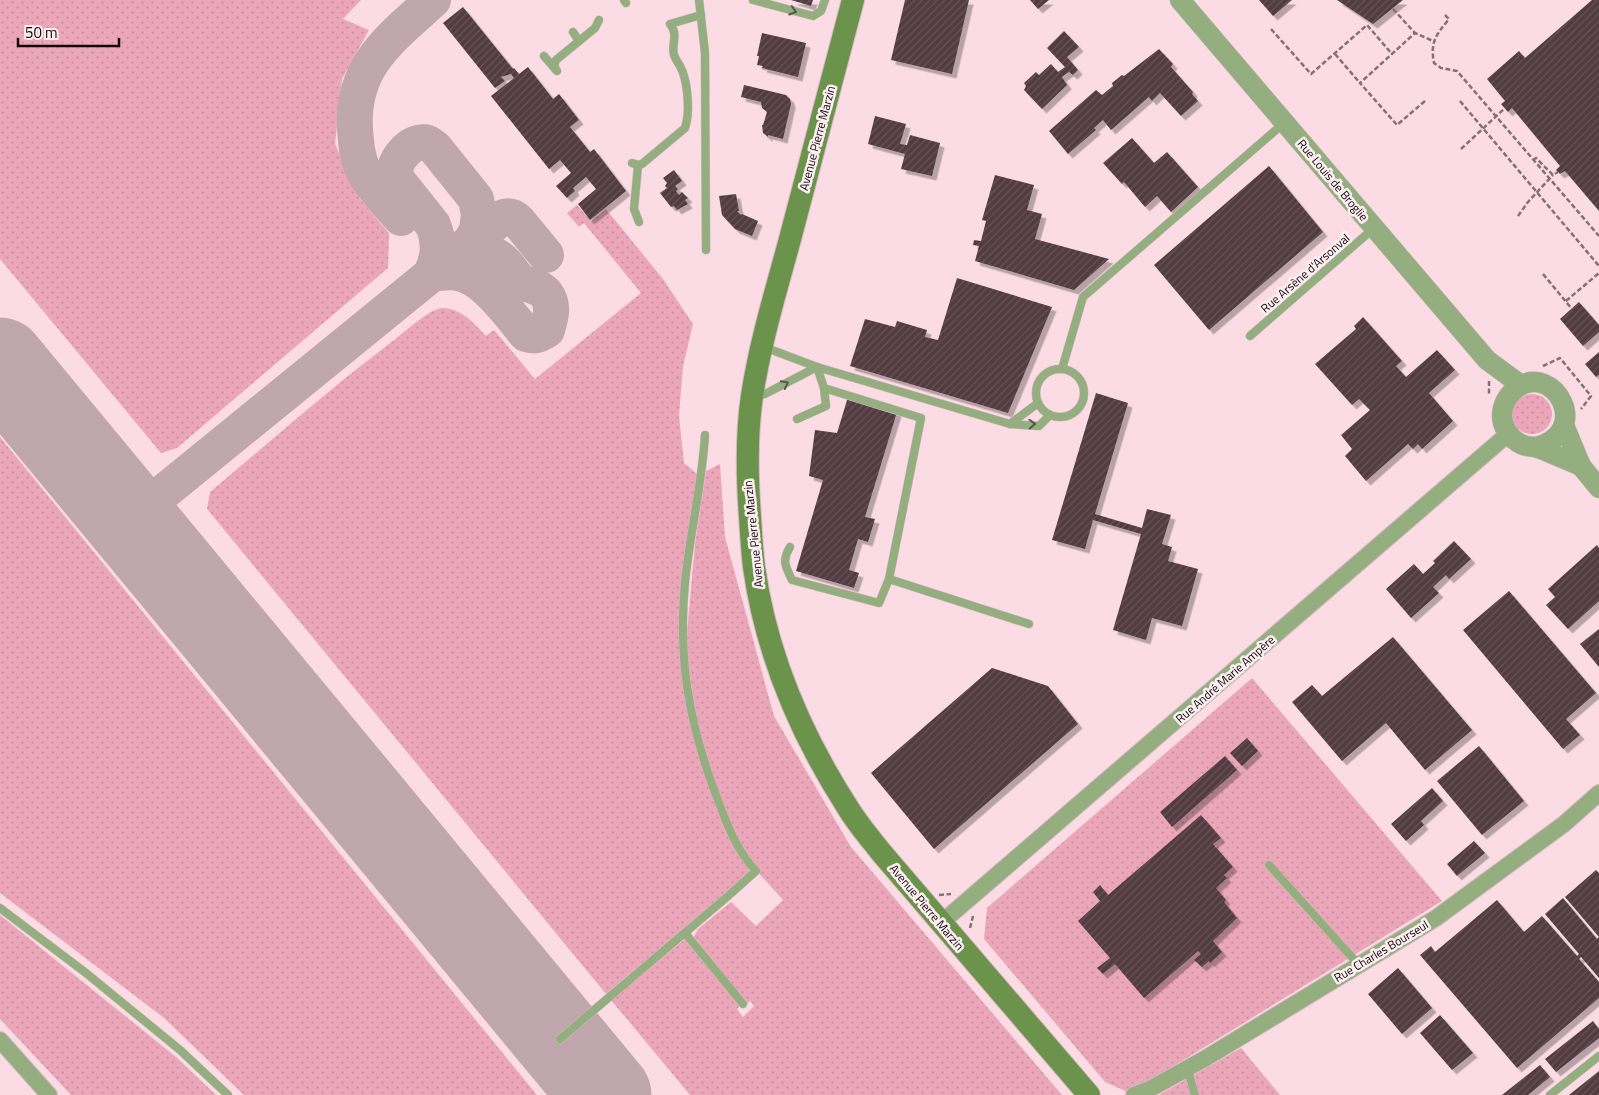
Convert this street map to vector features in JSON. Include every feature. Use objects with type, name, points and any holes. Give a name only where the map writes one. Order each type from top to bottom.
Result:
[{"type":"main road","name":"Avenue Pierre Marzin","points":[[853,0],[770,315],[752,396],[748,445],[748,486],[754,566],[769,637],[791,702],[818,758],[849,810],[880,851],[941,924],[1088,1095]]},
{"type":"street","name":"Rue Louis de Broglie","points":[[1180,0],[1487,360],[1520,386]]},
{"type":"street","name":"Rue Louis de Broglie","points":[[1487,360],[1504,402],[1503,424],[1508,434]]},
{"type":"street","points":[[1504,402],[1511,392],[1520,386],[1533,383],[1545,385],[1555,391],[1562,400],[1566,412],[1564,425],[1558,436],[1548,444],[1536,447]]},
{"type":"street","points":[[1564,425],[1581,466],[1599,488]]},
{"type":"street","points":[[1508,434],[1525,446],[1536,447],[1581,466]]},
{"type":"street","name":"Rue André Marie Ampère","points":[[941,924],[1508,434]]},
{"type":"street","name":"Rue Charles Bourseul","points":[[1134,1095],[1148,1092],[1436,918],[1564,824],[1599,793]]},
{"type":"street","points":[[0,1040],[49,1095]]},
{"type":"lane","points":[[699,0],[705,53],[706,250]]},
{"type":"lane","points":[[753,0],[813,16],[821,11],[825,0]]},
{"type":"lane","points":[[639,222],[634,209],[635,164],[642,164],[659,145],[683,130],[688,108],[680,69],[674,55],[675,32],[670,24],[701,15]]},
{"type":"lane","points":[[544,56],[557,71],[554,66],[556,60],[595,28],[598,20],[602,24]]},
{"type":"lane","points":[[573,32],[582,51]]},
{"type":"lane","points":[[1062,369],[1083,297],[1285,123]]},
{"type":"lane","name":"Rue Arsène d'Arsonval","points":[[1250,336],[1374,228]]},
{"type":"lane","points":[[762,347],[817,367],[1010,424],[1039,426],[1050,415]]},
{"type":"lane","points":[[797,419],[826,406],[824,388],[817,367]]},
{"type":"lane","points":[[752,396],[765,394],[817,367]]},
{"type":"lane","points":[[1062,369],[1070,371],[1081,381],[1084,396],[1078,409],[1072,414],[1058,417],[1050,415],[1043,410],[1038,404],[1036,395],[1040,380],[1046,373],[1062,369]]},
{"type":"lane","points":[[790,547],[785,555],[785,567],[792,580],[879,603],[889,578],[921,418],[824,388]]},
{"type":"lane","points":[[1010,424],[1038,404]]},
{"type":"lane","points":[[560,1039],[756,871],[743,857],[722,812],[700,749],[687,690],[682,636],[685,581],[700,485],[705,435]]},
{"type":"lane","points":[[889,578],[1029,624]]},
{"type":"lane","points":[[1269,865],[1359,965]]},
{"type":"lane","points":[[0,908],[173,1044],[228,1095]]},
{"type":"lane","points":[[685,933],[743,1004]]},
{"type":"lane","points":[[1550,1095],[1599,1056]]},
{"type":"lane","points":[[1187,1067],[1195,1095]]},
{"type":"path","points":[[1393,8],[1415,33],[1433,41]]},
{"type":"path","points":[[1445,15],[1449,19],[1433,41],[1434,63],[1441,68],[1456,70],[1599,236]]},
{"type":"path","points":[[1271,29],[1311,74],[1367,25],[1392,54]]},
{"type":"path","points":[[1360,83],[1415,33]]},
{"type":"path","points":[[1335,53],[1397,126],[1425,101]]},
{"type":"path","points":[[1460,101],[1599,266]]},
{"type":"path","points":[[1461,149],[1505,108]]},
{"type":"path","points":[[1533,160],[1536,158],[1553,176]]},
{"type":"path","points":[[1518,216],[1558,172]]},
{"type":"path","points":[[1566,301],[1599,273]]},
{"type":"path","points":[[1544,274],[1572,309]]},
{"type":"shaded area","points":[[0,0],[361,0],[343,19],[369,30],[342,79],[335,144],[360,199],[389,233],[388,268],[177,448],[161,453],[0,259]]},
{"type":"shaded area","points":[[577,205],[591,221],[606,209],[663,279],[693,324],[683,366],[679,416],[684,463],[697,474],[679,633],[685,699],[707,782],[732,838],[750,872],[606,994],[207,509],[210,492],[350,375],[419,320],[437,309],[449,309],[461,313],[486,336],[494,330],[535,379],[641,293],[584,223],[579,227],[567,213]]},
{"type":"shaded area","points":[[1536,394],[1543,397],[1549,403],[1552,414],[1551,422],[1543,431],[1536,434],[1528,434],[1521,431],[1513,422],[1512,410],[1515,403],[1524,395]]},
{"type":"shaded area","points":[[0,437],[537,1095],[244,1095],[164,1018],[0,893]]},
{"type":"shaded area","points":[[720,464],[725,537],[774,716],[851,847],[1062,1095],[690,1095],[611,1000],[685,939],[741,1005],[737,1009],[743,1017],[754,1006],[750,1001],[747,1004],[694,937],[698,929],[731,902],[756,926],[783,900],[754,868],[743,850],[714,784],[695,714],[686,644],[695,544],[706,471]]},
{"type":"shaded area","points":[[1252,678],[1442,901],[1130,1093],[1105,1082],[984,939],[987,908]]},
{"type":"shaded area","points":[[0,915],[176,1057],[216,1095],[71,1095],[0,1019]]},
{"type":"shaded area","points":[[1241,1048],[1280,1095],[1159,1095]]},
{"type":"building","points":[[791,0],[813,0],[811,6]]},
{"type":"building","points":[[905,0],[969,0],[952,74],[891,60]]},
{"type":"building","points":[[1030,0],[1049,0],[1038,9]]},
{"type":"building","points":[[1259,0],[1292,0],[1273,16]]},
{"type":"building","points":[[1337,0],[1403,0],[1373,24]]},
{"type":"building","points":[[1592,0],[1599,0],[1599,211],[1565,171],[1560,174],[1556,170],[1560,166],[1512,108],[1508,112],[1501,104],[1505,101],[1487,79],[1519,51],[1525,58]]},
{"type":"building","points":[[463,7],[513,69],[519,74],[528,67],[553,99],[559,94],[579,120],[570,127],[590,152],[594,149],[626,191],[590,220],[578,204],[596,189],[586,177],[573,188],[575,191],[567,198],[556,186],[571,173],[560,160],[549,169],[491,96],[514,78],[511,74],[501,77],[505,81],[495,88],[443,23]]},
{"type":"building","points":[[1064,31],[1079,47],[1067,57],[1078,70],[1073,75],[1069,72],[1062,77],[1067,85],[1042,109],[1024,90],[1026,86],[1024,83],[1036,72],[1039,75],[1051,64],[1058,72],[1065,67],[1047,48]]},
{"type":"building","points":[[762,33],[806,43],[798,77],[757,65]]},
{"type":"building","points":[[1159,49],[1173,64],[1171,67],[1193,92],[1192,94],[1198,101],[1181,116],[1160,93],[1152,101],[1149,97],[1111,130],[1103,120],[1094,128],[1096,130],[1068,154],[1049,131],[1096,90],[1102,95],[1113,86],[1112,83]]},
{"type":"building","points":[[744,85],[786,95],[790,99],[791,104],[783,139],[768,135],[768,137],[763,133],[762,125],[767,112],[762,108],[761,102],[741,97]]},
{"type":"building","points":[[875,116],[906,124],[900,144],[907,145],[910,135],[940,143],[932,176],[901,169],[905,154],[868,144]]},
{"type":"building","points":[[1132,138],[1154,163],[1167,152],[1198,187],[1171,212],[1157,196],[1145,207],[1124,182],[1122,184],[1103,163]]},
{"type":"building","points":[[1269,166],[1323,232],[1209,330],[1154,265]]},
{"type":"building","points":[[674,170],[682,181],[675,186],[678,189],[676,191],[679,195],[682,192],[688,198],[685,200],[688,204],[677,210],[674,206],[671,207],[660,193],[667,188],[665,186],[667,183],[663,178]]},
{"type":"building","points":[[995,175],[1034,185],[1027,210],[1042,214],[1035,239],[1109,259],[1074,290],[975,261],[979,246],[973,245],[974,240],[981,241],[986,221],[982,220]]},
{"type":"building","points":[[736,194],[739,211],[737,211],[741,215],[758,221],[752,236],[735,229],[722,215],[719,196]]},
{"type":"building","points":[[957,278],[1052,307],[1008,413],[850,366],[865,319],[895,327],[897,321],[927,330],[925,337],[938,340]]},
{"type":"building","points":[[1579,302],[1599,325],[1599,332],[1583,346],[1560,319]]},
{"type":"building","points":[[1363,317],[1402,361],[1396,366],[1406,377],[1437,350],[1455,370],[1429,393],[1453,421],[1422,449],[1418,444],[1413,449],[1408,444],[1366,481],[1345,456],[1352,449],[1341,435],[1370,410],[1359,399],[1352,405],[1315,364],[1356,329],[1354,326]]},
{"type":"building","points":[[1599,352],[1599,375],[1596,377],[1585,364]]},
{"type":"building","points":[[1096,393],[1128,403],[1095,514],[1142,528],[1147,509],[1171,515],[1162,544],[1172,547],[1168,561],[1198,569],[1182,626],[1152,618],[1146,640],[1113,630],[1141,534],[1093,520],[1085,549],[1052,540]]},
{"type":"building","points":[[848,397],[897,412],[865,517],[875,519],[868,542],[858,539],[849,570],[859,573],[854,588],[796,571],[823,480],[809,476],[815,430],[837,433]]},
{"type":"building","points":[[1454,541],[1471,559],[1449,579],[1446,575],[1433,587],[1439,593],[1411,618],[1386,589],[1414,564],[1423,574],[1435,563],[1433,561]]},
{"type":"building","points":[[1597,545],[1599,548],[1599,601],[1568,629],[1546,605],[1555,597],[1548,589]]},
{"type":"building","points":[[1509,591],[1596,693],[1566,719],[1580,735],[1563,749],[1463,630]]},
{"type":"building","points":[[1599,629],[1599,667],[1580,644]]},
{"type":"building","points":[[1393,637],[1472,730],[1425,770],[1386,723],[1342,761],[1292,702],[1312,685],[1322,696]]},
{"type":"building","points":[[992,668],[1048,686],[1078,724],[934,849],[871,773]]},
{"type":"building","points":[[1247,738],[1258,751],[1242,766],[1230,753]]},
{"type":"building","points":[[1479,746],[1524,801],[1482,835],[1437,781]]},
{"type":"building","points":[[1225,756],[1237,770],[1172,827],[1160,812]]},
{"type":"building","points":[[1432,788],[1443,801],[1421,821],[1424,825],[1406,841],[1391,824]]},
{"type":"building","points":[[1201,815],[1221,838],[1213,844],[1233,867],[1224,875],[1227,878],[1216,888],[1237,918],[1213,941],[1222,952],[1210,963],[1209,961],[1202,967],[1194,960],[1201,954],[1198,951],[1144,998],[1115,964],[1103,974],[1097,968],[1110,958],[1078,921],[1100,901],[1093,892],[1100,885],[1108,895]]},
{"type":"building","points":[[1474,841],[1485,853],[1457,876],[1447,864]]},
{"type":"building","points":[[1596,870],[1599,873],[1599,937],[1565,897]]},
{"type":"building","points":[[1563,898],[1597,939],[1599,937],[1599,978],[1581,957],[1579,959],[1599,982],[1599,998],[1517,1068],[1420,955],[1431,946],[1435,952],[1497,900],[1524,932],[1542,916],[1577,956],[1579,954],[1545,914]]},
{"type":"building","points":[[1398,968],[1432,1008],[1402,1034],[1368,994]]},
{"type":"building","points":[[1440,1015],[1473,1053],[1452,1070],[1420,1033]]},
{"type":"building","points":[[1593,1021],[1599,1029],[1599,1038],[1556,1072],[1545,1059]]},
{"type":"building","points":[[1540,1065],[1550,1077],[1528,1095],[1502,1095]]},
{"type":"building","points":[[1599,1071],[1599,1095],[1569,1095]]},
{"type":"taxiway","points":[[401,218],[375,188],[361,165],[356,139],[355,107],[367,71],[377,55],[403,27],[433,0]]},
{"type":"taxiway","points":[[103,488],[129,502],[143,501],[159,496],[460,251],[471,241],[477,230],[479,215],[476,199],[435,148],[429,143],[422,142],[415,144],[404,152],[396,164],[394,176],[433,225],[437,237],[438,250],[431,274]]},
{"type":"taxiway","points":[[466,247],[501,218],[510,216],[518,221],[546,255]]},
{"type":"taxiway","points":[[431,274],[452,272],[468,276],[487,289],[526,334],[537,335],[547,330],[551,305],[543,291],[520,280],[508,266],[491,253],[479,250],[460,251]]},
{"type":"taxiway","points":[[156,551],[149,523],[151,511],[159,496]]},
{"type":"runway","points":[[0,363],[606,1095]]}]
